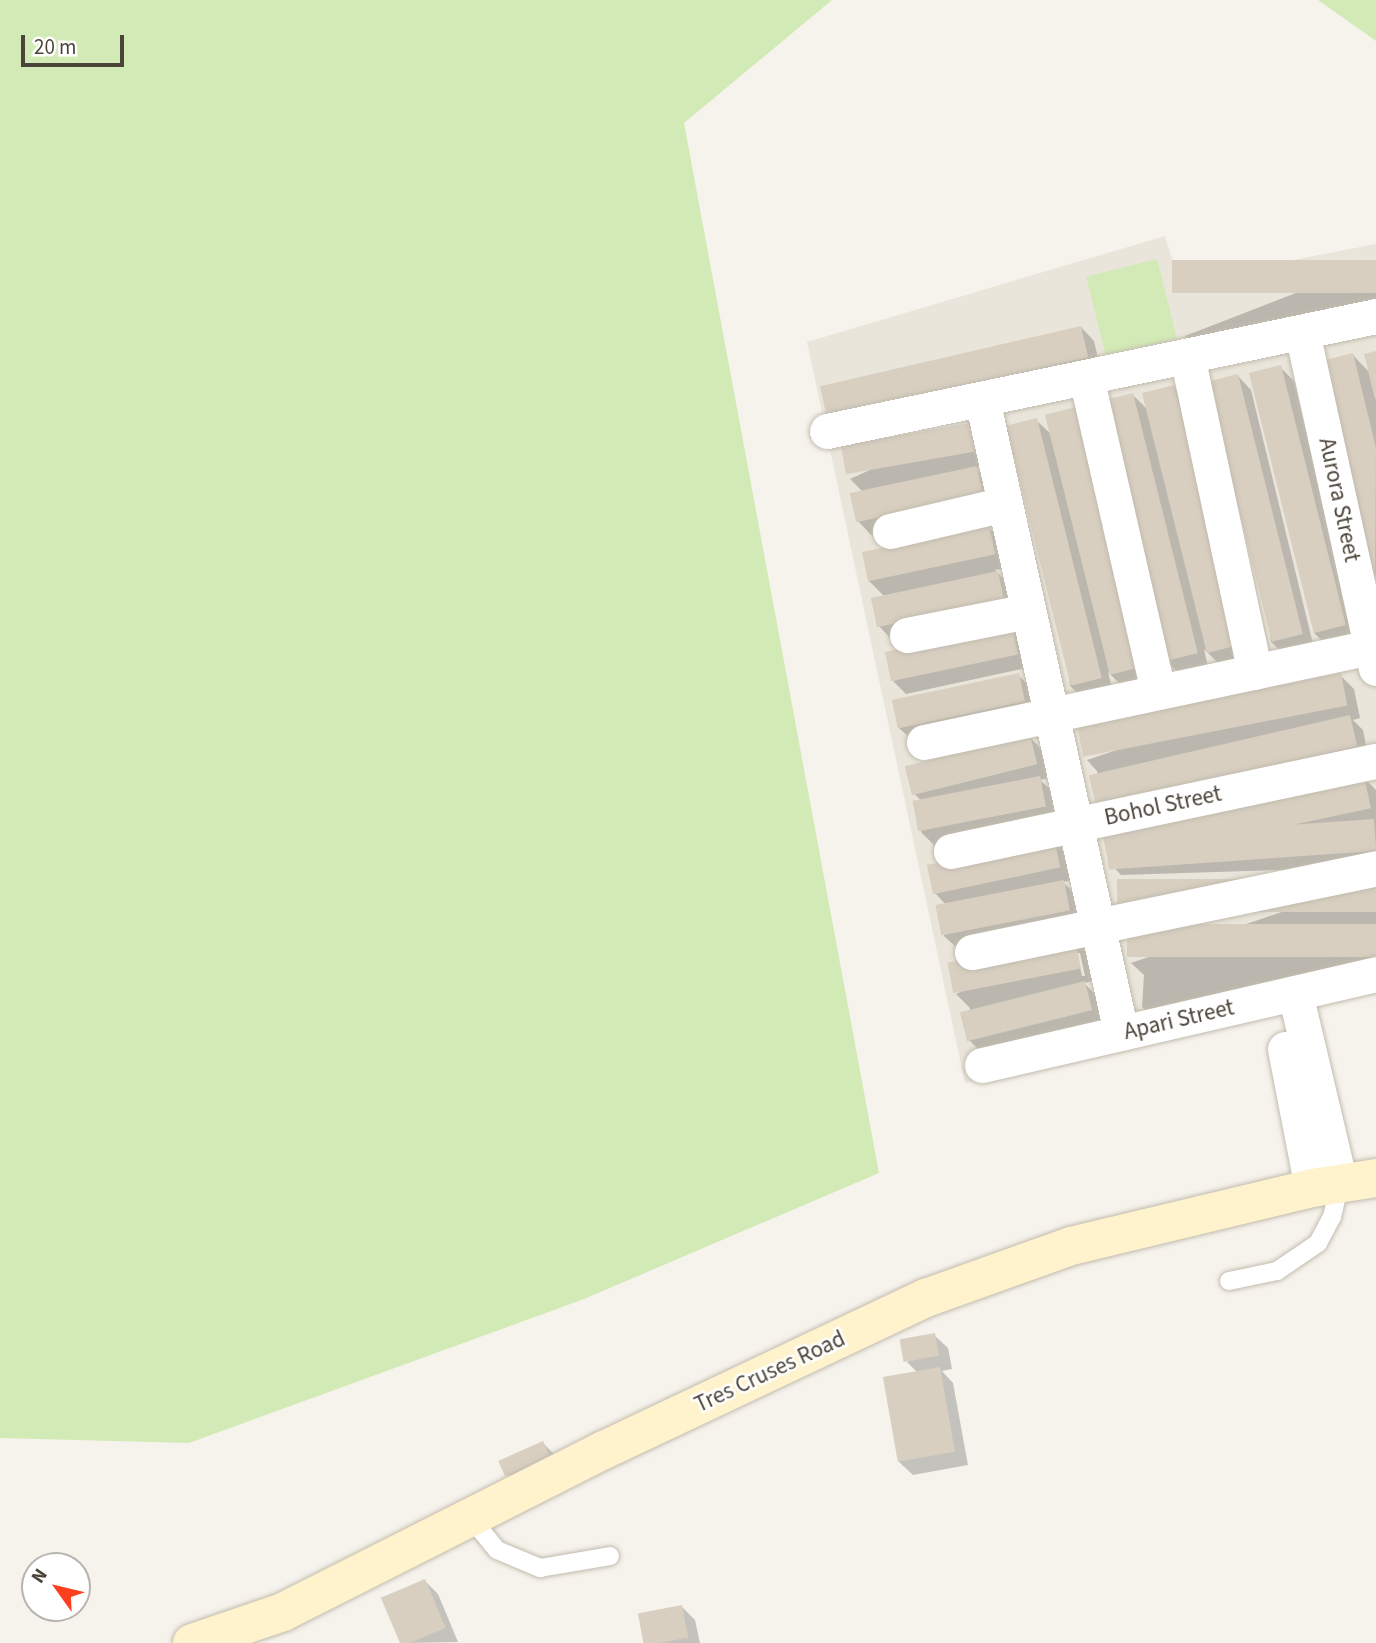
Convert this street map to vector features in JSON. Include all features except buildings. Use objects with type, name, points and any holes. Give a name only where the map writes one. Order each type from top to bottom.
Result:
[{"type":"main road","name":"Tres Cruses Road","points":[[192,1643],[283,1612],[926,1298],[1071,1246],[1343,1183]]},
{"type":"street","points":[[827,431],[1376,316]]},
{"type":"street","name":"Aurora Street","points":[[1302,332],[1374,653]]},
{"type":"street","points":[[1187,356],[1255,672]]},
{"type":"street","points":[[1086,377],[1158,692]]},
{"type":"street","points":[[982,399],[1121,1033]]},
{"type":"street","points":[[890,531],[1005,503]]},
{"type":"street","points":[[907,635],[1028,611]]},
{"type":"street","points":[[925,742],[1255,672],[1374,653]]},
{"type":"street","name":"Bohol Street","points":[[951,851],[1376,761]]},
{"type":"street","points":[[972,952],[1376,868]]},
{"type":"street","name":"Apari Street","points":[[982,1065],[1376,974]]},
{"type":"street","points":[[1285,995],[1308,1101],[1343,1183]]},
{"type":"lane","points":[[1229,1281],[1277,1271],[1318,1243],[1332,1217],[1343,1183]]},
{"type":"lane","points":[[471,1518],[497,1550],[540,1568],[610,1556]]},
{"type":"shaded area","points":[[1165,236],[1179,282],[1376,244],[1376,992],[965,1083],[807,342]]},
{"type":"green space","points":[[0,0],[832,0],[684,123],[879,1173],[584,1299],[189,1443],[0,1438]]},
{"type":"green space","points":[[1318,0],[1376,0],[1376,41]]},
{"type":"green space","points":[[1157,259],[1177,339],[1106,356],[1086,277]]}]
